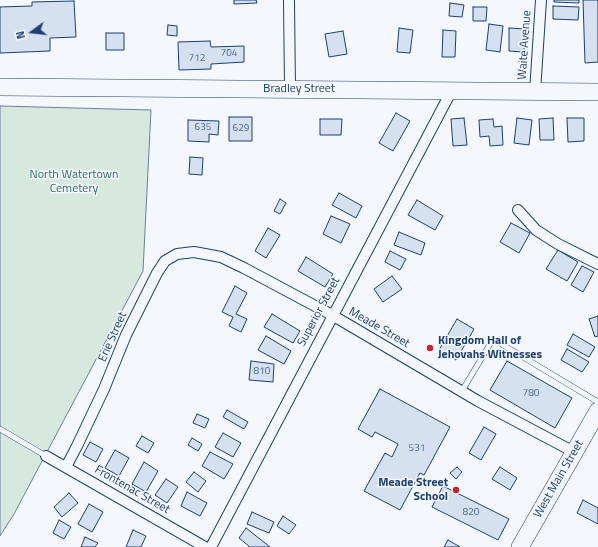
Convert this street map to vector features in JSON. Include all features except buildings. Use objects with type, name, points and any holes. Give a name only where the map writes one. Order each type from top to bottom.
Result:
[{"type":"main road","name":"Bradley Street","points":[[0,87],[598,92]]},
{"type":"main road","name":"West Main Street","points":[[520,547],[598,411]]},
{"type":"street","points":[[289,0],[290,89]]},
{"type":"street","name":"Waite Avenue","points":[[535,92],[541,0]]},
{"type":"street","name":"Superior Street","points":[[212,547],[332,315],[452,90]]},
{"type":"street","points":[[518,210],[536,230],[558,244],[598,264]]},
{"type":"street","name":"Erie Street","points":[[66,467],[104,389],[126,335],[157,273],[165,261],[177,254],[194,252],[210,255]]},
{"type":"street","name":"Meade Street","points":[[210,255],[221,257],[244,268],[332,315],[462,391],[574,452]]},
{"type":"street","name":"Frontenac Street","points":[[46,456],[205,547]]},
{"type":"lane","points":[[462,391],[493,339],[598,402]]},
{"type":"lane","points":[[0,429],[46,456]]},
{"type":"green space","name":"North Watertown Cemetery","points":[[0,106],[151,110],[143,271],[14,514],[0,536]]},
{"type":"place","name":"Kingdom Hall of Jehovahs Witnesses","points":[[430,348]]},
{"type":"place","name":"Meade Street School","points":[[456,490]]}]
